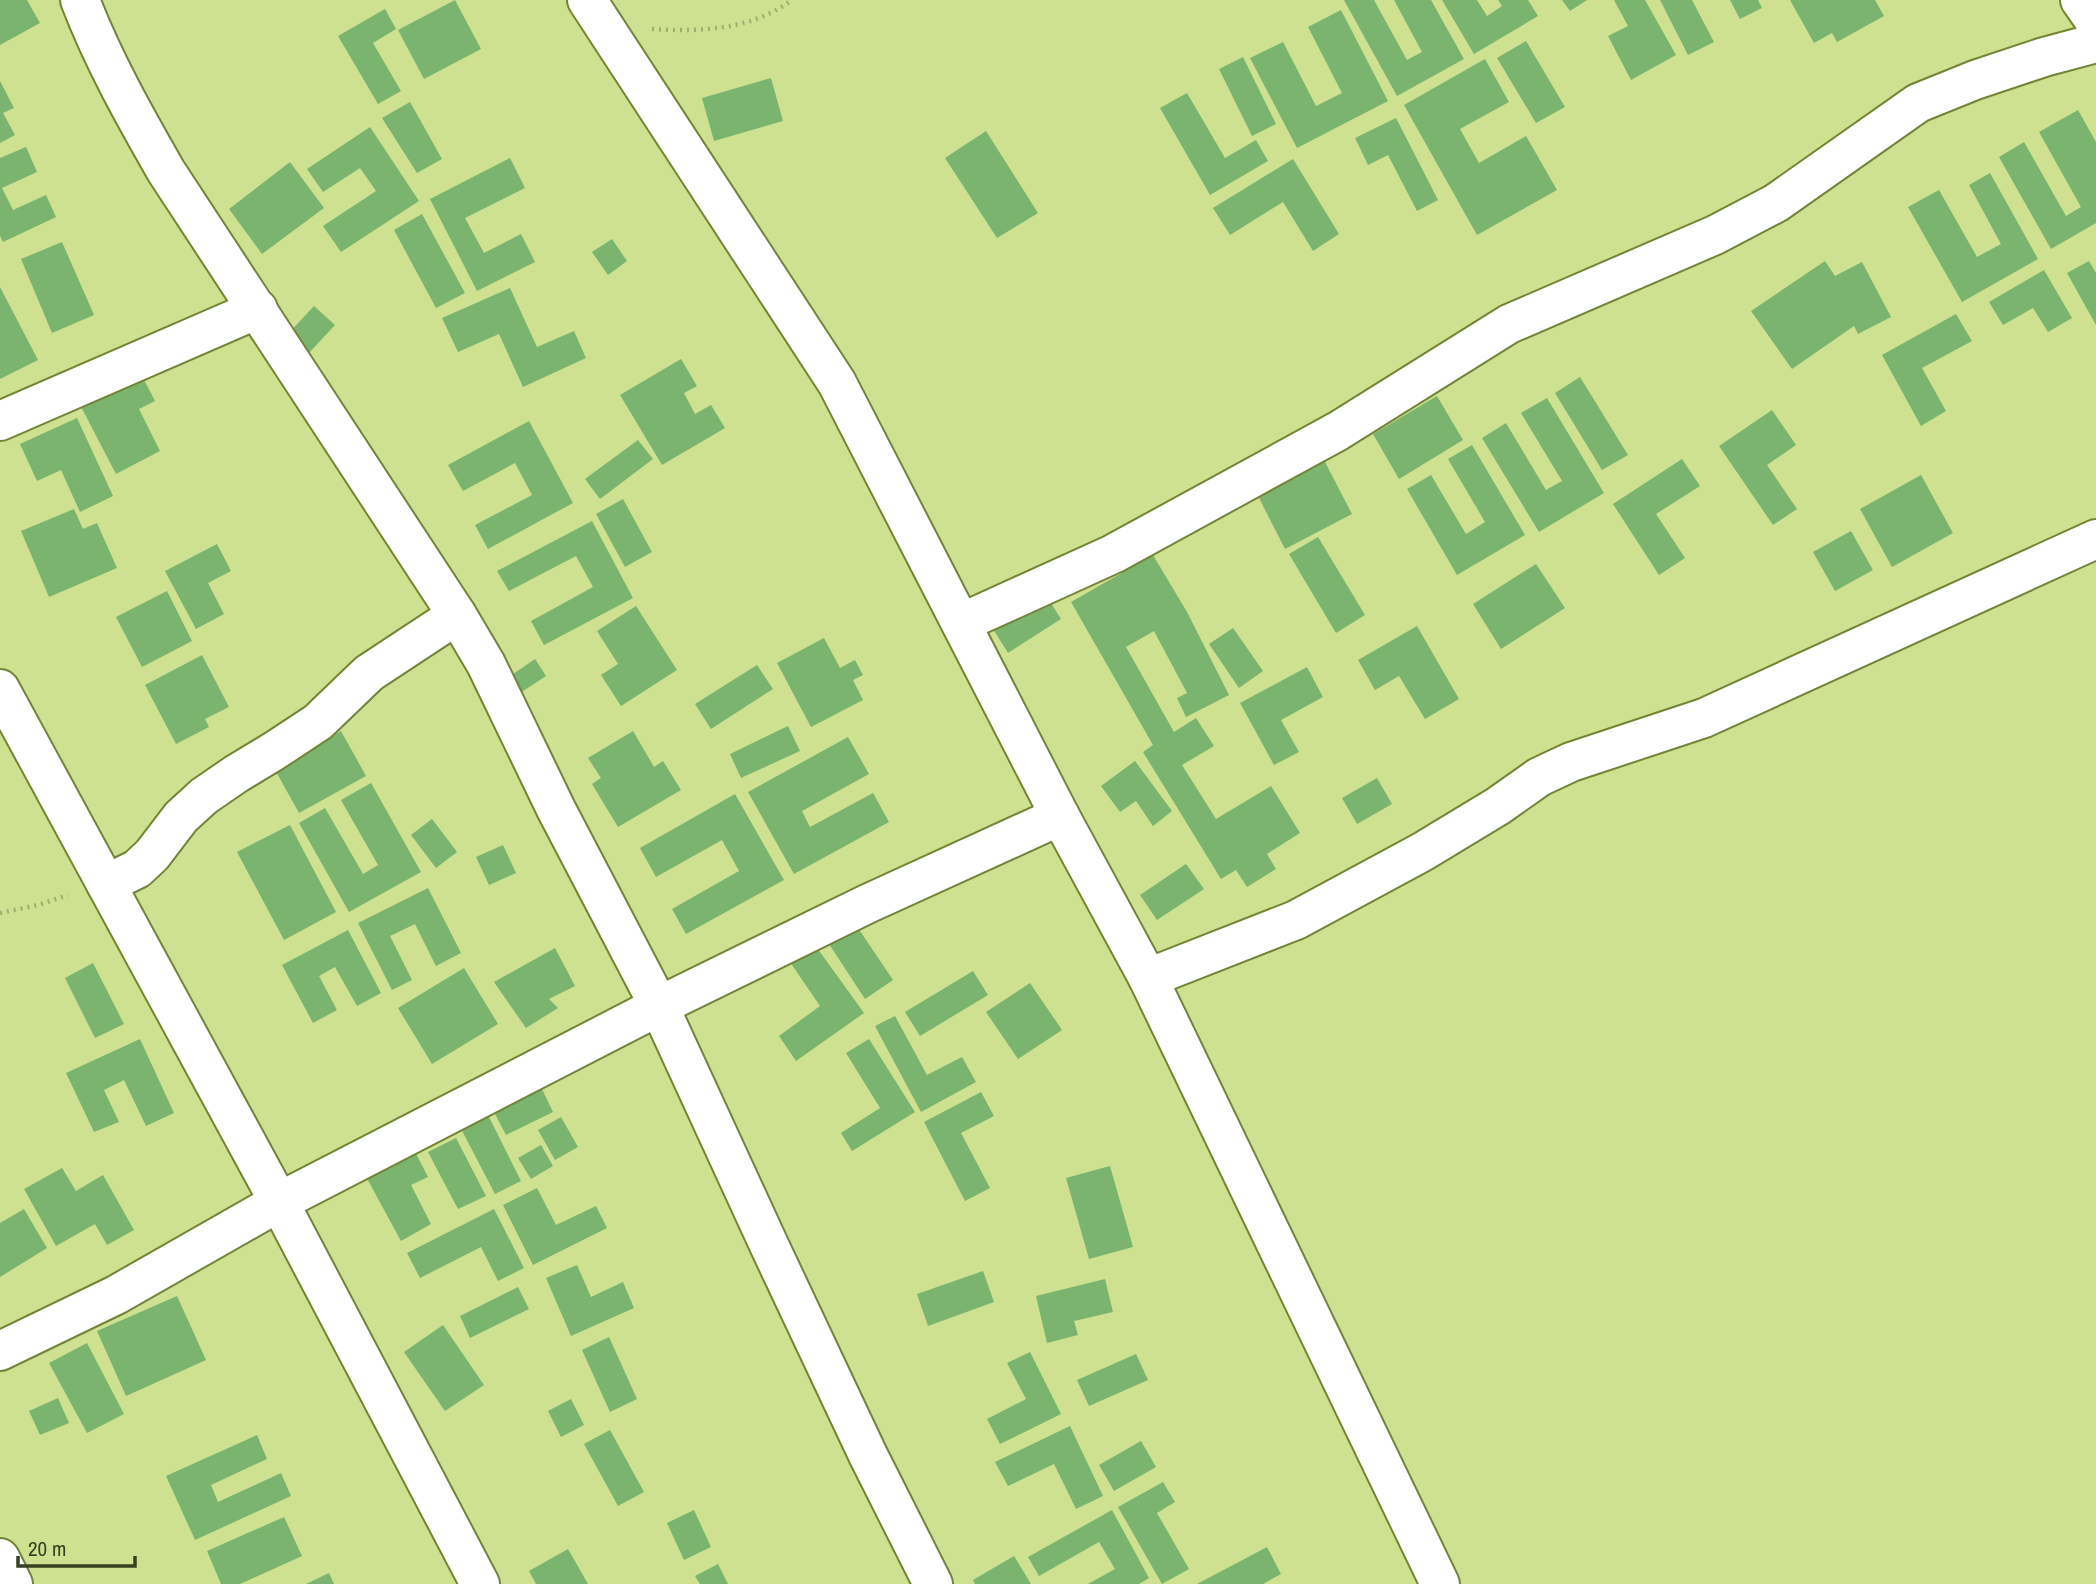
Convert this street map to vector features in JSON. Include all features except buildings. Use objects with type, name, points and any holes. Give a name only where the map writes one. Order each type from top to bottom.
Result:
[{"type":"street","points":[[80,0],[122,95],[166,171],[457,615],[486,664],[556,809],[659,1006],[857,1430],[933,1584]]},
{"type":"street","points":[[2080,0],[2096,23]]},
{"type":"street","points":[[594,9],[837,383],[1060,816],[1148,978],[1440,1584]]},
{"type":"street","points":[[961,623],[1125,548],[1338,431],[1509,324],[1715,235],[1776,203],[1918,103],[2043,57],[2096,43]]},
{"type":"street","points":[[0,421],[258,309]]},
{"type":"street","points":[[1148,978],[1296,920],[1422,852],[1498,806],[1539,777],[1560,767],[1704,718],[2096,539]]},
{"type":"street","points":[[106,884],[137,869],[152,855],[181,817],[204,796],[318,722],[369,673],[457,615]]},
{"type":"street","points":[[0,689],[279,1202],[480,1584]]},
{"type":"street","points":[[0,1351],[116,1295],[279,1202],[659,1006],[866,904],[1060,816]]},
{"type":"street","points":[[0,1558],[13,1584]]},
{"type":"path","points":[[594,9],[640,29],[689,31],[759,19],[792,0]]},
{"type":"path","points":[[0,913],[38,905],[106,884]]}]
